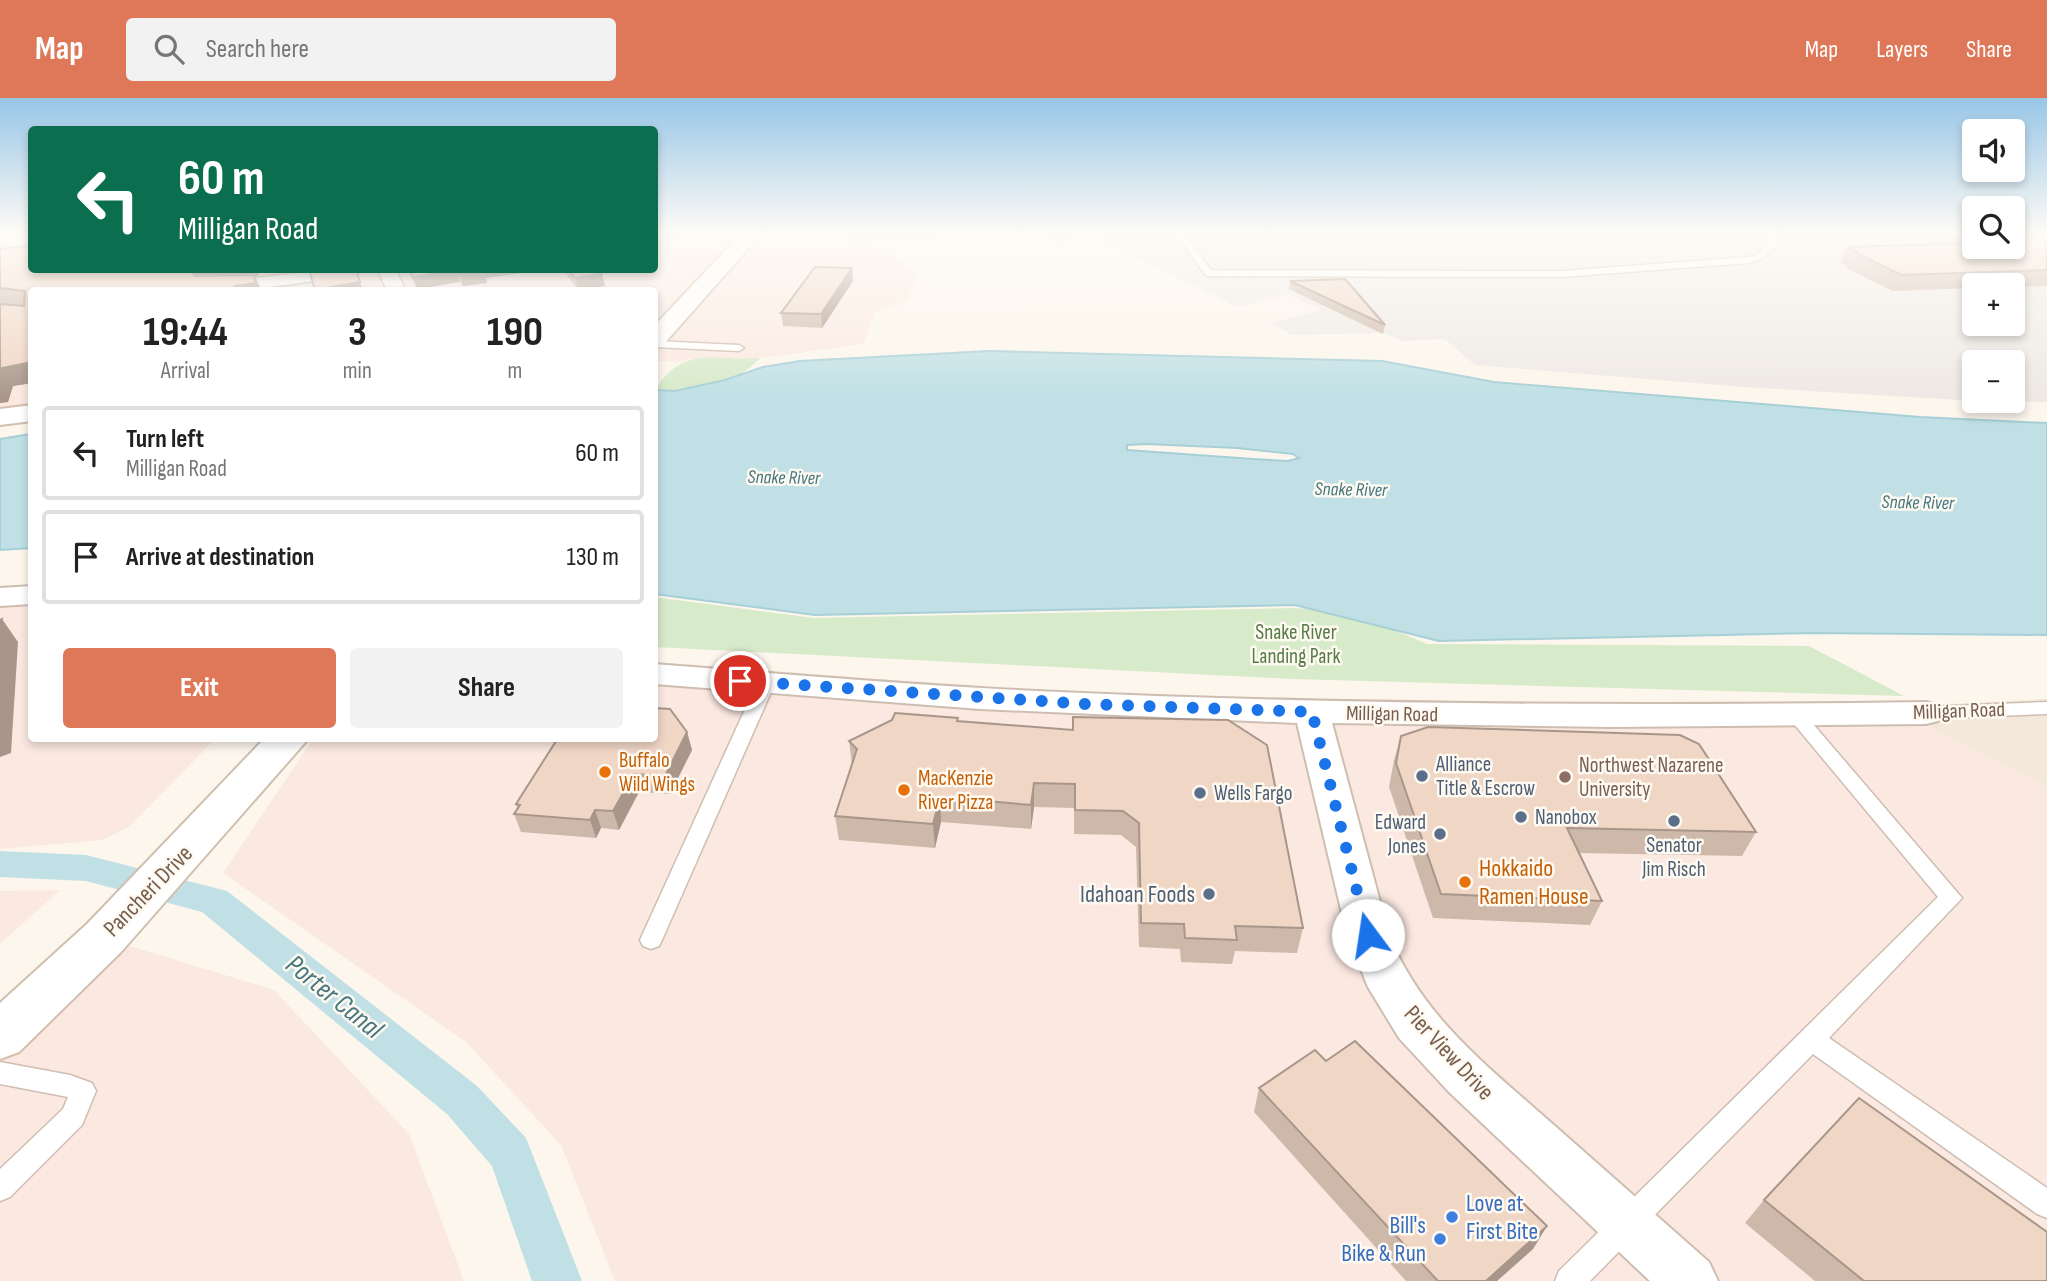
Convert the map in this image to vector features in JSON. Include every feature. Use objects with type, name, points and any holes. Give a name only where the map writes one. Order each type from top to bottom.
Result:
[{"type":"main road","points":[[658,311],[702,290]]},
{"type":"main road","points":[[658,339],[702,290]]},
{"type":"main road","points":[[0,417],[28,414]]},
{"type":"main road","name":"Pancheri Drive","points":[[0,1036],[104,938],[194,844],[285,742]]},
{"type":"street","points":[[0,597],[28,595]]},
{"type":"street","name":"Milligan Road","points":[[658,674],[1086,704],[1312,712],[1461,716],[1926,713]]},
{"type":"street","name":"Pier View Drive","points":[[1312,712],[1368,935],[1383,974],[1415,1024],[1458,1068],[1690,1281]]},
{"type":"lane","points":[[658,343],[739,348]]},
{"type":"lane","points":[[651,940],[766,683]]},
{"type":"lane","name":"Milligan Road","points":[[1926,713],[2047,708]]},
{"type":"lane","points":[[1569,1281],[1628,1225],[1951,898],[1796,714]]},
{"type":"lane","points":[[1811,1039],[2047,1204]]},
{"type":"lane","points":[[0,1073],[70,1086],[83,1091],[73,1117],[0,1188]]},
{"type":"shaded area","points":[[0,288],[28,288],[28,413],[0,417]]},
{"type":"shaded area","points":[[658,288],[912,288],[907,301],[874,312],[864,344],[760,358],[691,359],[680,362],[658,361]]},
{"type":"shaded area","points":[[1199,288],[1962,288],[1962,336],[2025,336],[2025,288],[2047,288],[2047,402],[2025,402],[2025,350],[1962,350],[1962,400],[1743,387],[1475,365],[1445,339],[1402,341],[1383,333],[1292,335],[1271,323],[1321,310],[1288,294],[1237,307]]},
{"type":"shaded area","points":[[28,597],[28,742],[212,742],[129,827],[102,840],[0,849],[0,599]]},
{"type":"shaded area","points":[[658,662],[1312,712],[1891,707],[2047,787],[2047,1281],[615,1281],[561,1145],[466,1042],[223,873],[311,742],[658,742]]},
{"type":"shaded area","points":[[2047,699],[2047,787],[1891,707]]},
{"type":"shaded area","points":[[60,890],[0,944],[0,891]]},
{"type":"shaded area","points":[[104,938],[274,990],[409,1134],[464,1281],[0,1281],[0,1036]]},
{"type":"green space","points":[[701,358],[760,358],[739,375],[726,381],[682,390],[658,390],[666,376],[688,361]]},
{"type":"green space","name":"Snake River Landing Park","points":[[658,598],[814,618],[1296,608],[1357,614],[1427,644],[1809,646],[1904,696],[1294,679],[658,647]]},
{"type":"water","name":"Snake River","points":[[989,351],[1382,361],[1494,382],[1920,417],[2047,423],[2047,635],[1810,633],[1439,641],[1295,605],[815,615],[658,594],[658,390],[675,391],[725,380],[763,367],[800,361]],"holes":[[[1127,445],[1237,448],[1293,454],[1299,458],[1288,461],[1127,450]]]},
{"type":"water","points":[[28,434],[28,548],[0,550],[0,439]]},
{"type":"building","points":[[2,288],[28,288],[28,363],[2,368],[0,374],[0,304],[24,306],[25,291]]},
{"type":"building","points":[[799,288],[838,288],[821,314],[781,313]]},
{"type":"building","points":[[1306,288],[1353,288],[1385,325]]},
{"type":"building","points":[[658,708],[670,709],[687,732],[665,776],[634,774],[613,811],[595,810],[590,820],[514,814],[520,805],[516,804],[555,742],[658,742]]},
{"type":"building","points":[[895,713],[1073,730],[1073,717],[1228,720],[1267,745],[1303,928],[1235,926],[1237,940],[1185,938],[1184,924],[1141,923],[1139,823],[1123,811],[1075,810],[1075,784],[1034,783],[1031,805],[940,797],[933,824],[835,816],[857,749],[849,741],[892,720]]},
{"type":"building","points":[[1428,727],[1680,735],[1699,744],[1756,832],[1567,828],[1602,901],[1441,894],[1396,763],[1401,736]]},
{"type":"building","points":[[1355,1041],[1547,1226],[1486,1281],[1438,1281],[1259,1088],[1315,1050],[1326,1061]]},
{"type":"building","points":[[1859,1098],[2047,1232],[2047,1281],[1864,1281],[1764,1200]]},
{"type":"waterway","name":"Porter Canal","points":[[0,864],[86,868],[214,901],[462,1100],[510,1153],[557,1281]]},
{"type":"place","name":"Buffalo Wild Wings","points":[[605,772]]},
{"type":"place","name":"Alliance Title & Escrow","points":[[1422,776]]},
{"type":"place","name":"Northwest Nazarene University","points":[[1565,777]]},
{"type":"place","name":"MacKenzie River Pizza","points":[[904,790]]},
{"type":"place","name":"Wells Fargo","points":[[1200,793]]},
{"type":"place","name":"Nanobox","points":[[1521,817]]},
{"type":"place","name":"Senator Jim Risch","points":[[1674,821]]},
{"type":"place","name":"Edward Jones","points":[[1440,834]]},
{"type":"place","name":"Hokkaido Ramen House","points":[[1465,882]]},
{"type":"place","name":"Idahoan Foods","points":[[1209,894]]},
{"type":"place","name":"Love at First Bite","points":[[1452,1217]]},
{"type":"place","name":"Bill's Bike & Run","points":[[1440,1239]]},
{"type":"route","points":[[740,681],[1086,704],[1312,712],[1368,935]]}]
